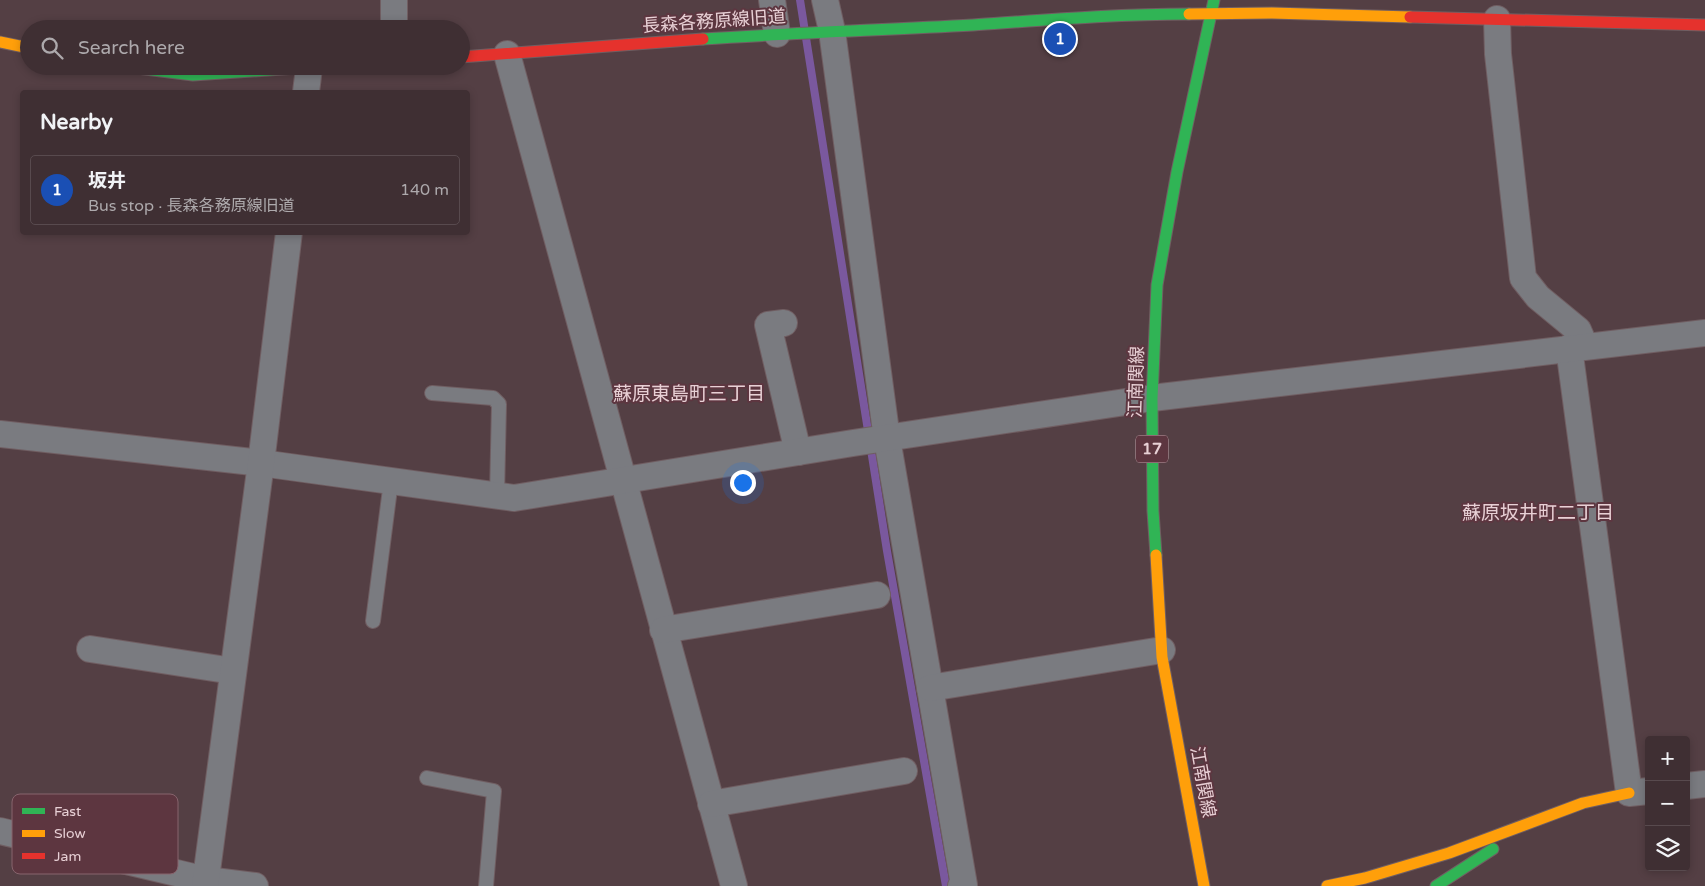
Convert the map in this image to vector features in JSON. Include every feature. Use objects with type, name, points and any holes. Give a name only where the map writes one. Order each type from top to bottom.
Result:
[{"type":"street","points":[[394,0],[394,20]]},
{"type":"street","points":[[772,0],[783,34]]},
{"type":"street","points":[[825,0],[827,31],[884,439],[930,688],[963,886]]},
{"type":"street","name":"江南関線","points":[[1204,886],[1162,650],[1153,511],[1152,398],[1157,285],[1177,172],[1214,0]]},
{"type":"street","name":"長森各務原線旧道","points":[[470,56],[827,31],[972,26],[1137,14],[1272,13],[1705,26]]},
{"type":"street","points":[[1327,886],[1365,878],[1449,853],[1583,803],[1639,792],[1577,347],[1578,330],[1538,296],[1523,278],[1498,54],[1497,19]]},
{"type":"street","points":[[0,42],[20,46]]},
{"type":"street","points":[[507,54],[734,886]]},
{"type":"street","points":[[193,75],[314,75]]},
{"type":"street","points":[[205,883],[261,463],[289,235]]},
{"type":"street","points":[[784,323],[768,325],[798,452]]},
{"type":"street","points":[[0,434],[261,463],[514,498],[853,443],[1152,398],[1705,333]]},
{"type":"street","points":[[663,630],[877,594]]},
{"type":"street","points":[[90,649],[233,671]]},
{"type":"street","points":[[930,688],[1162,650]]},
{"type":"street","points":[[711,804],[904,771]]},
{"type":"street","points":[[1690,786],[1705,784]]},
{"type":"street","points":[[1436,886],[1536,820]]},
{"type":"street","points":[[170,874],[205,883],[255,886]]},
{"type":"lane","points":[[432,393],[493,398],[499,404],[497,496]]},
{"type":"lane","points":[[374,621],[391,481]]},
{"type":"lane","points":[[427,778],[494,791],[486,886]]},
{"type":"waterway","points":[[800,0],[887,551],[946,886]]},
{"type":"traffic: fast","points":[[1156,555],[1153,511],[1152,398],[1157,285],[1177,172],[1214,0]]},
{"type":"traffic: fast","points":[[703,39],[1108,16],[1189,14]]},
{"type":"traffic: fast","points":[[1436,886],[1493,849]]},
{"type":"traffic: slow","points":[[1189,14],[1272,13],[1410,17]]},
{"type":"traffic: slow","points":[[0,42],[20,46]]},
{"type":"traffic: slow","points":[[1156,555],[1162,657],[1204,886]]},
{"type":"traffic: slow","points":[[1327,886],[1365,878],[1449,853],[1583,803],[1629,793]]},
{"type":"traffic: jam","points":[[1410,17],[1705,25]]},
{"type":"traffic: jam","points":[[470,56],[703,39]]},
{"type":"place","name":"坂井","points":[[1060,39]]},
{"type":"district","name":"蘇原東島町三丁目","points":[[689,394]]},
{"type":"district","name":"蘇原坂井町二丁目","points":[[1538,513]]}]
